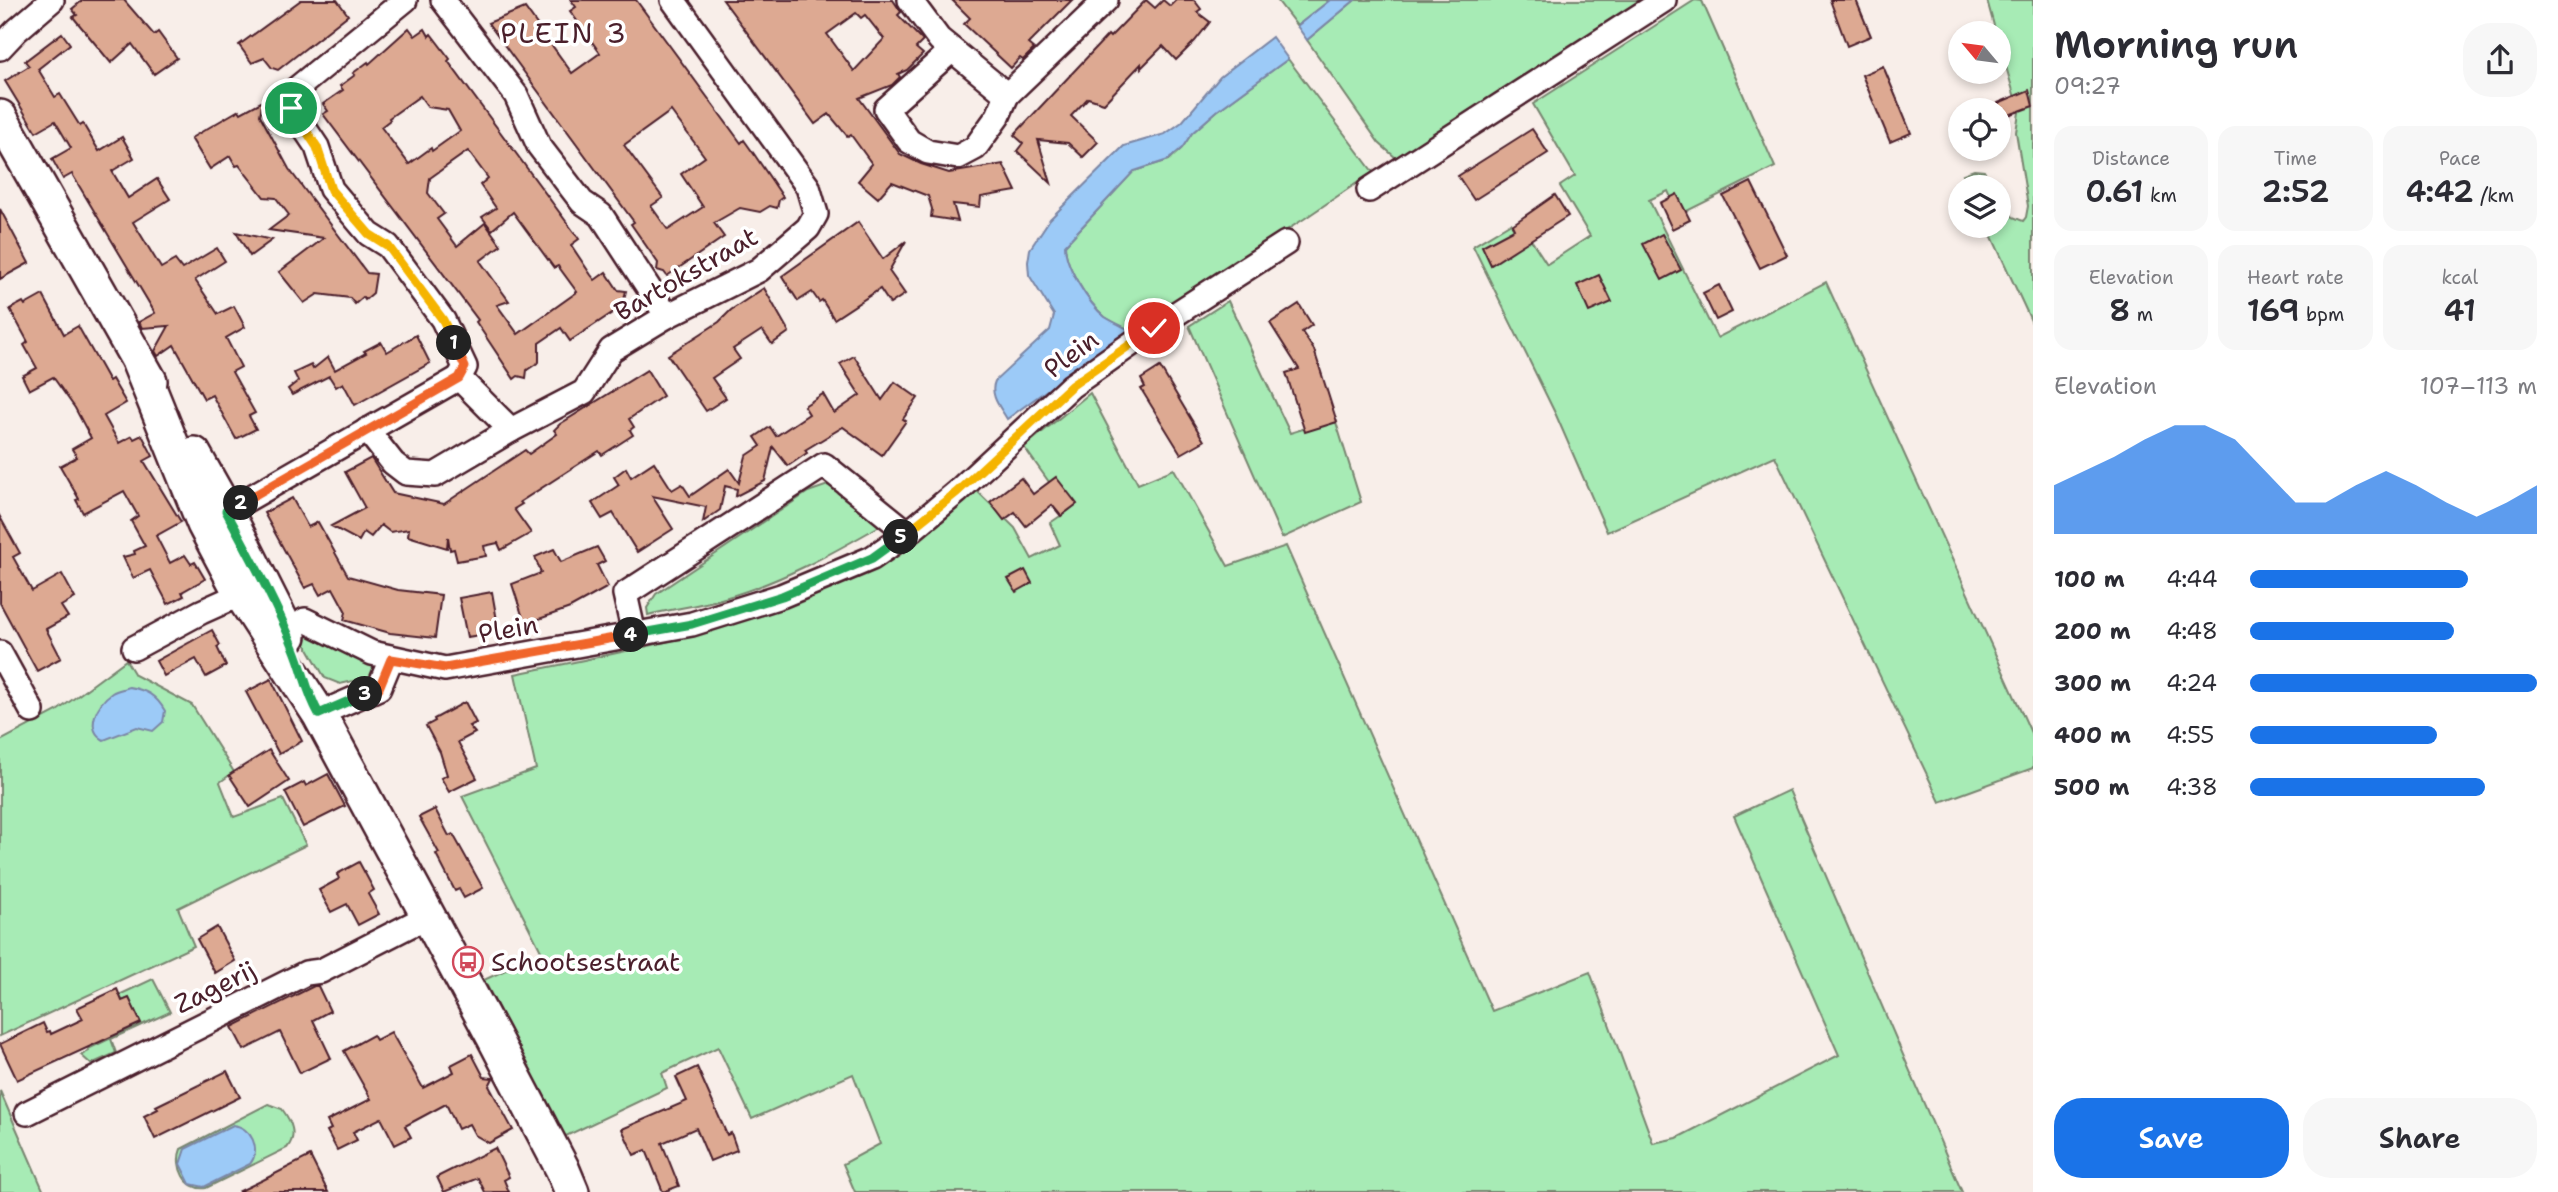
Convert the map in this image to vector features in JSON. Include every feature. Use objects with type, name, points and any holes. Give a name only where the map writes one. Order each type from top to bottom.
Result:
[{"type":"main road","points":[[0,117],[139,363],[215,518],[241,594],[314,704],[556,1156],[572,1192]]},
{"type":"main road","points":[[215,518],[290,614],[296,651],[314,704]]},
{"type":"street","points":[[0,48],[52,0]]},
{"type":"street","points":[[215,518],[459,378],[465,367],[443,320],[388,246],[369,234],[331,190],[317,147],[291,108],[290,94],[405,0]]},
{"type":"street","points":[[443,0],[516,94],[539,146],[582,202],[601,215],[667,316]]},
{"type":"street","name":"Bartokstraat","points":[[367,430],[393,463],[406,473],[435,475],[584,392],[611,349],[667,316],[759,270],[808,229],[816,214],[808,187],[673,0]]},
{"type":"street","points":[[910,0],[939,39],[1007,95]]},
{"type":"street","points":[[952,50],[886,110],[909,141],[928,152],[958,157],[975,148],[998,116],[1007,95],[1106,0]]},
{"type":"street","points":[[1369,190],[1664,0]]},
{"type":"street","name":"Plein","points":[[241,594],[372,653],[445,668],[692,624],[782,596],[872,558],[908,533],[957,492],[1071,386],[1154,328],[1286,243]]},
{"type":"street","points":[[459,378],[512,430]]},
{"type":"street","points":[[634,634],[625,594],[824,465],[908,533]]},
{"type":"street","points":[[134,648],[241,594]]},
{"type":"street","points":[[0,653],[32,711]]},
{"type":"street","points":[[314,704],[379,688],[391,659]]},
{"type":"street","name":"Zagerij","points":[[27,1113],[306,973],[321,971],[428,916]]},
{"type":"green space","points":[[1277,0],[1330,0],[1297,26]]},
{"type":"green space","points":[[1355,0],[1643,0],[1396,158],[1379,143],[1307,40]]},
{"type":"green space","points":[[1695,0],[1702,1],[1775,167],[1679,215],[1668,191],[1649,200],[1717,338],[1826,282],[2033,737],[2033,768],[1940,802],[1775,456],[1607,532],[1556,415],[1473,246],[1511,223],[1523,242],[1530,238],[1547,264],[1590,236],[1560,186],[1575,176],[1533,104]]},
{"type":"green space","points":[[1987,0],[2033,0],[2033,325],[1993,238],[2011,238],[2011,214],[2023,221],[2028,206],[2016,132],[2019,112],[2011,84],[2011,21],[1993,21]]},
{"type":"green space","points":[[1288,59],[1373,172],[1130,330],[1105,317],[1079,284],[1069,263],[1065,245],[1134,171],[1169,160],[1182,148],[1192,133],[1217,111]]},
{"type":"green space","points":[[1974,170],[1984,171],[1986,175],[1963,175]]},
{"type":"green space","points":[[1228,301],[1290,433],[1335,419],[1361,502],[1282,538],[1189,326]]},
{"type":"green space","points":[[1090,393],[1138,484],[1174,469],[1228,566],[1286,546],[1492,1011],[1590,972],[1653,1143],[1677,1138],[1839,1055],[1734,816],[1789,790],[1962,1192],[855,1192],[843,1164],[880,1144],[853,1074],[752,1119],[718,1047],[662,1073],[667,1088],[564,1137],[484,980],[542,953],[462,796],[536,769],[515,674],[700,633],[761,615],[820,593],[876,565],[928,531],[976,490],[1015,528],[1032,559],[1060,545],[1050,523],[1069,510],[1024,447]]},
{"type":"green space","points":[[831,484],[883,524],[824,557],[763,585],[712,601],[648,615],[647,608],[656,594],[808,492]]},
{"type":"green space","points":[[293,622],[380,664],[385,674],[340,684],[325,678]]},
{"type":"green space","points":[[126,660],[135,675],[192,705],[234,772],[220,782],[234,817],[283,799],[306,845],[178,908],[194,946],[0,1036],[0,741],[57,711]]},
{"type":"green space","points":[[153,979],[170,1012],[111,1039],[116,1053],[91,1064],[81,1055],[89,1051],[88,1049],[141,1024],[129,998],[123,1001],[119,995]]},
{"type":"green space","points":[[0,1091],[44,1192],[0,1192]]},
{"type":"green space","points":[[268,1104],[282,1109],[290,1123],[293,1133],[287,1148],[206,1188],[192,1186],[180,1170],[181,1149]]},
{"type":"water","points":[[1330,0],[1355,0],[1307,40],[1297,26]]},
{"type":"water","points":[[1272,37],[1288,59],[1217,111],[1192,133],[1182,148],[1168,160],[1134,171],[1065,245],[1073,273],[1092,303],[1105,317],[1130,330],[1007,419],[994,396],[995,381],[1050,330],[1054,315],[1029,275],[1028,262],[1030,249],[1050,219],[1124,146],[1165,134],[1182,122],[1220,77]]},
{"type":"water","points":[[129,687],[145,692],[158,701],[165,711],[163,722],[153,731],[137,727],[104,740],[95,729],[98,709],[112,693]]},
{"type":"water","points":[[233,1125],[245,1130],[253,1140],[255,1152],[250,1164],[204,1187],[190,1184],[180,1164],[185,1149]]},
{"type":"building","points":[[83,0],[124,0],[154,35],[158,32],[177,58],[154,74],[132,44],[111,63],[73,17],[77,15],[72,9]]},
{"type":"building","points":[[301,0],[337,0],[348,15],[278,70],[272,68],[264,58],[252,63],[239,45]]},
{"type":"building","points":[[571,0],[636,0],[741,143],[744,140],[754,154],[783,197],[777,208],[770,206],[760,212],[740,208],[714,223],[724,237],[667,276],[657,270],[658,263],[631,224],[634,222],[488,23],[525,8],[572,73],[600,53],[570,11],[576,7]],"holes":[[[671,111],[705,157],[681,174],[703,207],[668,230],[651,206],[663,198],[624,145]]]},
{"type":"building","points":[[723,0],[893,0],[901,12],[898,15],[923,41],[916,48],[923,54],[907,70],[898,74],[900,77],[892,85],[859,98],[900,154],[949,173],[1003,164],[1016,191],[981,197],[980,207],[953,204],[958,221],[931,217],[932,209],[928,196],[892,182],[878,198],[858,181],[872,164],[851,135],[848,137],[829,114],[815,124]],"holes":[[[856,13],[861,18],[865,15],[884,39],[854,71],[827,34]]]},
{"type":"building","points":[[952,0],[1072,0],[1028,44],[1034,49],[1011,68],[964,24],[970,18]]},
{"type":"building","points":[[1146,0],[1155,8],[1163,0],[1170,6],[1176,0],[1194,0],[1201,9],[1197,12],[1210,22],[1176,60],[1163,46],[1141,68],[1141,64],[1104,103],[1088,98],[1071,116],[1098,142],[1083,157],[1068,143],[1038,140],[1051,183],[1017,151],[1023,143],[1014,135],[1108,35],[1110,37]]},
{"type":"building","points":[[1830,0],[1856,0],[1871,36],[1847,46]]},
{"type":"building","points":[[409,28],[415,36],[425,29],[429,36],[431,34],[579,239],[571,245],[591,275],[595,280],[606,272],[618,290],[626,291],[624,299],[627,303],[570,341],[561,328],[539,343],[539,362],[527,370],[526,378],[518,376],[514,379],[476,322],[478,320],[323,114],[328,111],[323,104],[343,90],[340,86],[355,75],[353,73],[368,62],[369,64]],"holes":[[[420,96],[428,107],[448,110],[460,131],[409,164],[381,127]],[[468,151],[488,178],[480,185],[496,208],[482,217],[492,230],[513,212],[554,268],[558,266],[577,292],[518,334],[497,305],[509,301],[480,261],[501,245],[485,223],[457,246],[437,219],[444,214],[428,193],[430,178]]]},
{"type":"building","points":[[62,33],[70,44],[38,69],[55,97],[60,94],[80,126],[83,124],[99,151],[122,137],[134,158],[112,171],[128,198],[157,179],[170,199],[133,222],[161,268],[175,260],[182,269],[217,248],[225,261],[195,280],[218,314],[234,306],[245,327],[226,338],[241,367],[232,372],[255,413],[249,416],[256,429],[236,439],[212,395],[204,399],[174,345],[158,356],[155,351],[169,326],[142,328],[139,322],[155,313],[72,174],[63,179],[52,159],[71,148],[55,121],[36,132],[5,81],[29,66],[25,61]]},
{"type":"building","points":[[1883,66],[1911,133],[1890,142],[1862,75]]},
{"type":"building","points":[[2029,90],[2033,106],[2011,114],[2010,98]]},
{"type":"building","points":[[263,101],[260,115],[289,169],[367,273],[376,274],[373,293],[365,300],[363,297],[355,304],[350,298],[318,294],[304,303],[279,272],[324,238],[269,230],[289,215],[276,198],[264,197],[230,156],[210,169],[191,138],[239,110],[241,113]]},
{"type":"building","points":[[1532,129],[1548,153],[1474,200],[1458,176]]},
{"type":"building","points":[[1751,182],[1787,255],[1760,268],[1723,196]]},
{"type":"building","points":[[1677,194],[1690,220],[1672,229],[1660,203]]},
{"type":"building","points":[[1555,195],[1568,216],[1491,265],[1482,246],[1514,229],[1512,225]]},
{"type":"building","points":[[0,209],[29,263],[0,279]]},
{"type":"building","points":[[858,222],[883,259],[906,241],[889,271],[905,294],[890,304],[880,289],[834,319],[822,300],[819,302],[812,292],[798,301],[782,276]]},
{"type":"building","points":[[236,232],[272,240],[250,256]]},
{"type":"building","points":[[1662,234],[1681,270],[1662,280],[1643,244]]},
{"type":"building","points":[[1599,275],[1612,302],[1589,312],[1577,285]]},
{"type":"building","points":[[1719,285],[1732,312],[1716,320],[1703,293]]},
{"type":"building","points":[[764,288],[789,332],[772,344],[762,330],[733,349],[740,359],[712,378],[726,398],[706,411],[668,355],[719,322],[731,310]]},
{"type":"building","points":[[43,295],[64,334],[78,326],[109,381],[112,379],[126,403],[104,416],[119,443],[132,436],[134,439],[142,435],[153,456],[144,461],[181,522],[156,536],[170,563],[185,555],[191,564],[195,562],[205,579],[182,592],[184,596],[168,604],[150,570],[133,578],[123,557],[135,554],[134,551],[145,546],[131,521],[138,516],[124,491],[83,513],[76,500],[79,499],[60,466],[77,457],[72,449],[91,438],[75,408],[53,377],[29,390],[22,376],[37,368],[24,345],[28,342],[10,309],[23,302],[25,305]]},
{"type":"building","points":[[1299,304],[1312,325],[1302,332],[1314,350],[1337,422],[1305,432],[1286,373],[1299,369],[1270,323]]},
{"type":"building","points":[[416,335],[430,363],[355,405],[343,383],[336,387],[329,376],[292,395],[288,389],[298,381],[294,373],[311,365],[313,369],[328,357],[335,370],[381,342],[387,352]]},
{"type":"building","points":[[854,356],[882,400],[895,382],[918,398],[903,419],[906,421],[882,455],[843,427],[805,450],[807,453],[788,466],[773,447],[765,481],[736,496],[737,489],[725,486],[720,510],[703,522],[706,507],[652,496],[673,529],[637,552],[613,513],[602,519],[592,503],[619,485],[614,477],[626,468],[631,477],[654,462],[672,490],[682,484],[690,496],[729,469],[739,483],[746,456],[761,446],[755,437],[770,427],[776,436],[809,414],[804,406],[823,394],[834,413],[860,395],[840,364]]},
{"type":"building","points":[[1160,367],[1204,441],[1181,454],[1141,389],[1145,387],[1141,379]]},
{"type":"building","points":[[647,370],[663,396],[629,419],[634,427],[630,430],[633,435],[602,455],[599,451],[520,502],[522,504],[514,509],[531,533],[501,550],[498,543],[484,546],[486,556],[457,561],[454,549],[450,550],[448,537],[447,548],[408,536],[409,529],[390,532],[381,525],[371,537],[364,532],[359,541],[331,526],[365,508],[345,472],[371,458],[393,493],[444,504],[525,450],[529,454],[557,434],[554,430],[560,424]]},
{"type":"building","points":[[1056,477],[1077,504],[1061,516],[1052,505],[1026,526],[1015,512],[1004,520],[990,502],[1021,478],[1033,494]]},
{"type":"building","points":[[292,498],[308,527],[318,522],[348,576],[398,590],[441,595],[435,638],[390,633],[344,620],[346,612],[333,588],[320,595],[314,584],[305,588],[264,513]]},
{"type":"building","points":[[0,517],[20,553],[13,557],[32,591],[62,574],[75,598],[61,606],[68,617],[46,629],[61,658],[37,671],[0,603]]},
{"type":"building","points":[[597,547],[605,561],[597,565],[608,587],[570,608],[525,624],[512,584],[541,573],[535,557],[554,549],[561,562]]},
{"type":"building","points":[[1025,570],[1032,583],[1016,592],[1008,579]]},
{"type":"building","points":[[492,592],[499,632],[467,637],[459,598]]},
{"type":"building","points":[[212,630],[226,666],[206,677],[196,659],[164,676],[156,661]]},
{"type":"building","points":[[271,679],[302,741],[279,754],[246,692]]},
{"type":"building","points":[[465,702],[476,723],[469,726],[475,733],[458,742],[477,778],[449,792],[441,778],[447,775],[440,752],[426,726]]},
{"type":"building","points":[[269,750],[289,781],[250,807],[229,775]]},
{"type":"building","points":[[328,774],[345,806],[303,827],[285,792],[304,782],[306,786]]},
{"type":"building","points":[[435,809],[449,836],[453,834],[483,888],[464,898],[459,889],[455,891],[436,854],[439,853],[419,817]]},
{"type":"building","points":[[359,862],[374,890],[368,894],[379,914],[358,925],[347,904],[331,912],[319,890],[339,879],[337,874]]},
{"type":"building","points":[[217,927],[235,961],[215,973],[197,939]]},
{"type":"building","points":[[318,986],[330,1011],[313,1020],[331,1058],[300,1073],[280,1032],[244,1050],[232,1027]]},
{"type":"building","points":[[117,989],[122,1001],[129,998],[141,1023],[17,1080],[0,1044],[43,1023],[51,1034],[83,1019],[77,1008]]},
{"type":"building","points":[[391,1032],[423,1088],[454,1072],[451,1065],[472,1054],[484,1077],[493,1078],[489,1086],[513,1130],[489,1143],[475,1135],[469,1124],[458,1129],[446,1104],[405,1126],[411,1137],[395,1145],[381,1118],[353,1132],[357,1140],[337,1150],[327,1131],[331,1129],[327,1121],[371,1099],[344,1051],[373,1035],[376,1040]]},
{"type":"building","points":[[697,1067],[727,1135],[731,1133],[737,1150],[710,1161],[696,1128],[662,1143],[679,1186],[663,1192],[646,1150],[634,1155],[622,1129],[687,1101],[676,1077]]},
{"type":"building","points":[[227,1071],[240,1097],[155,1139],[144,1116],[158,1109],[156,1106]]},
{"type":"building","points":[[495,1148],[509,1177],[504,1180],[509,1192],[485,1192],[478,1178],[444,1192],[437,1177]]},
{"type":"building","points":[[310,1156],[328,1192],[238,1192],[263,1180]]},
{"type":"place","name":"Schootsestraat","points":[[468,962]]},
{"type":"district","name":"PLEIN 3","points":[[564,33]]},
{"type":"route","points":[[291,108],[317,147],[331,190],[369,234],[388,246],[443,320],[465,367],[459,378],[226,511],[276,607],[296,651],[308,695],[319,714],[379,688],[391,659],[445,668],[692,624],[782,596],[872,558],[908,533],[957,492],[1071,386],[1154,328]]}]
